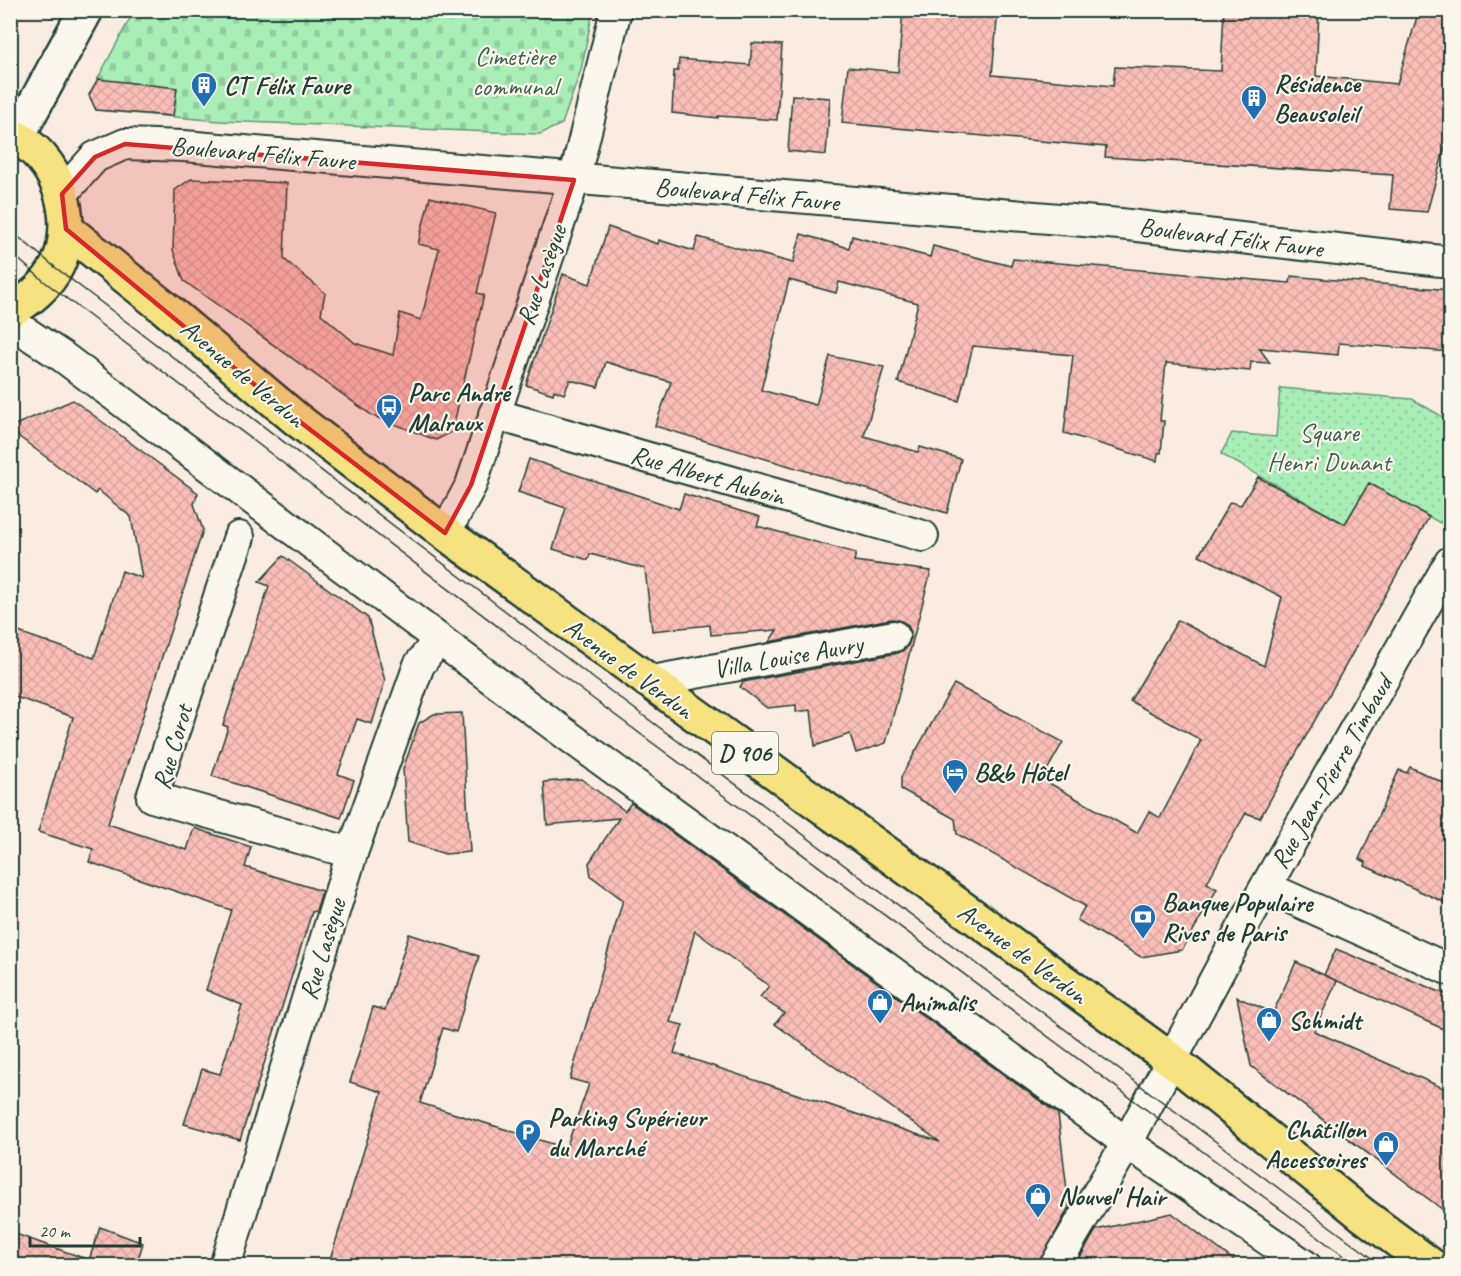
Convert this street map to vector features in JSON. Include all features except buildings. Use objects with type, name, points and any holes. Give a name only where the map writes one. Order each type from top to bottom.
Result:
[{"type":"main road","points":[[10,311],[29,300],[56,268],[66,230],[62,194],[52,172],[37,152],[14,136],[87,10]]},
{"type":"main road","name":"Avenue de Verdun","points":[[66,230],[161,305],[295,418],[445,533],[647,682],[1173,1061],[1363,1215],[1432,1266]]},
{"type":"street","name":"Rue Lasègue","points":[[445,533],[471,485],[574,180],[616,10]]},
{"type":"street","name":"Boulevard Félix Faure","points":[[62,194],[95,156],[125,144],[195,147],[1120,224],[1450,262]]},
{"type":"street","points":[[10,322],[63,357],[439,639],[1127,1143],[1306,1266]]},
{"type":"street","name":"Rue Albert Auboin","points":[[494,414],[923,536]]},
{"type":"street","name":"Rue Corot","points":[[239,537],[152,797],[352,853]]},
{"type":"street","name":"Rue Jean-Pierre Timbaud","points":[[1055,1266],[1127,1143],[1266,887],[1450,562]]},
{"type":"street","name":"Villa Louise Auvry","points":[[647,682],[894,636]]},
{"type":"street","name":"Rue Lasègue","points":[[225,1266],[352,853],[419,665],[439,639]]},
{"type":"street","points":[[1266,887],[1450,970]]},
{"type":"highlighted area","points":[[125,144],[574,180],[471,485],[445,533],[295,418],[66,229],[62,194],[95,157]]},
{"type":"green space","name":"Cimetière communal","points":[[134,11],[593,11],[581,70],[562,124],[540,134],[220,121],[96,110],[89,95]]},
{"type":"green space","name":"Square Henri Dunant","points":[[1280,388],[1412,399],[1450,421],[1450,504],[1440,523],[1369,483],[1345,524],[1221,454],[1232,433],[1276,437]]},
{"type":"tram line","points":[[10,230],[56,268],[597,681],[1383,1266]]},
{"type":"tram line","points":[[10,252],[45,282],[588,695],[1357,1266]]},
{"type":"place","name":"CT Félix Faure","points":[[204,108]]},
{"type":"place","name":"Résidence Beausoleil","points":[[1254,121]]},
{"type":"place","name":"Parc André Malraux","points":[[389,430]]},
{"type":"place","name":"B&b Hôtel","points":[[955,795]]},
{"type":"place","name":"Banque Populaire Rives de Paris","points":[[1143,940]]},
{"type":"place","name":"Animalis","points":[[880,1025]]},
{"type":"place","name":"Schmidt","points":[[1269,1043]]},
{"type":"place","name":"Parking Supérieur du Marché","points":[[528,1155]]},
{"type":"place","name":"Châtillon Accessoires","points":[[1386,1167]]},
{"type":"place","name":"Nouvel' Hair","points":[[1038,1219]]}]
